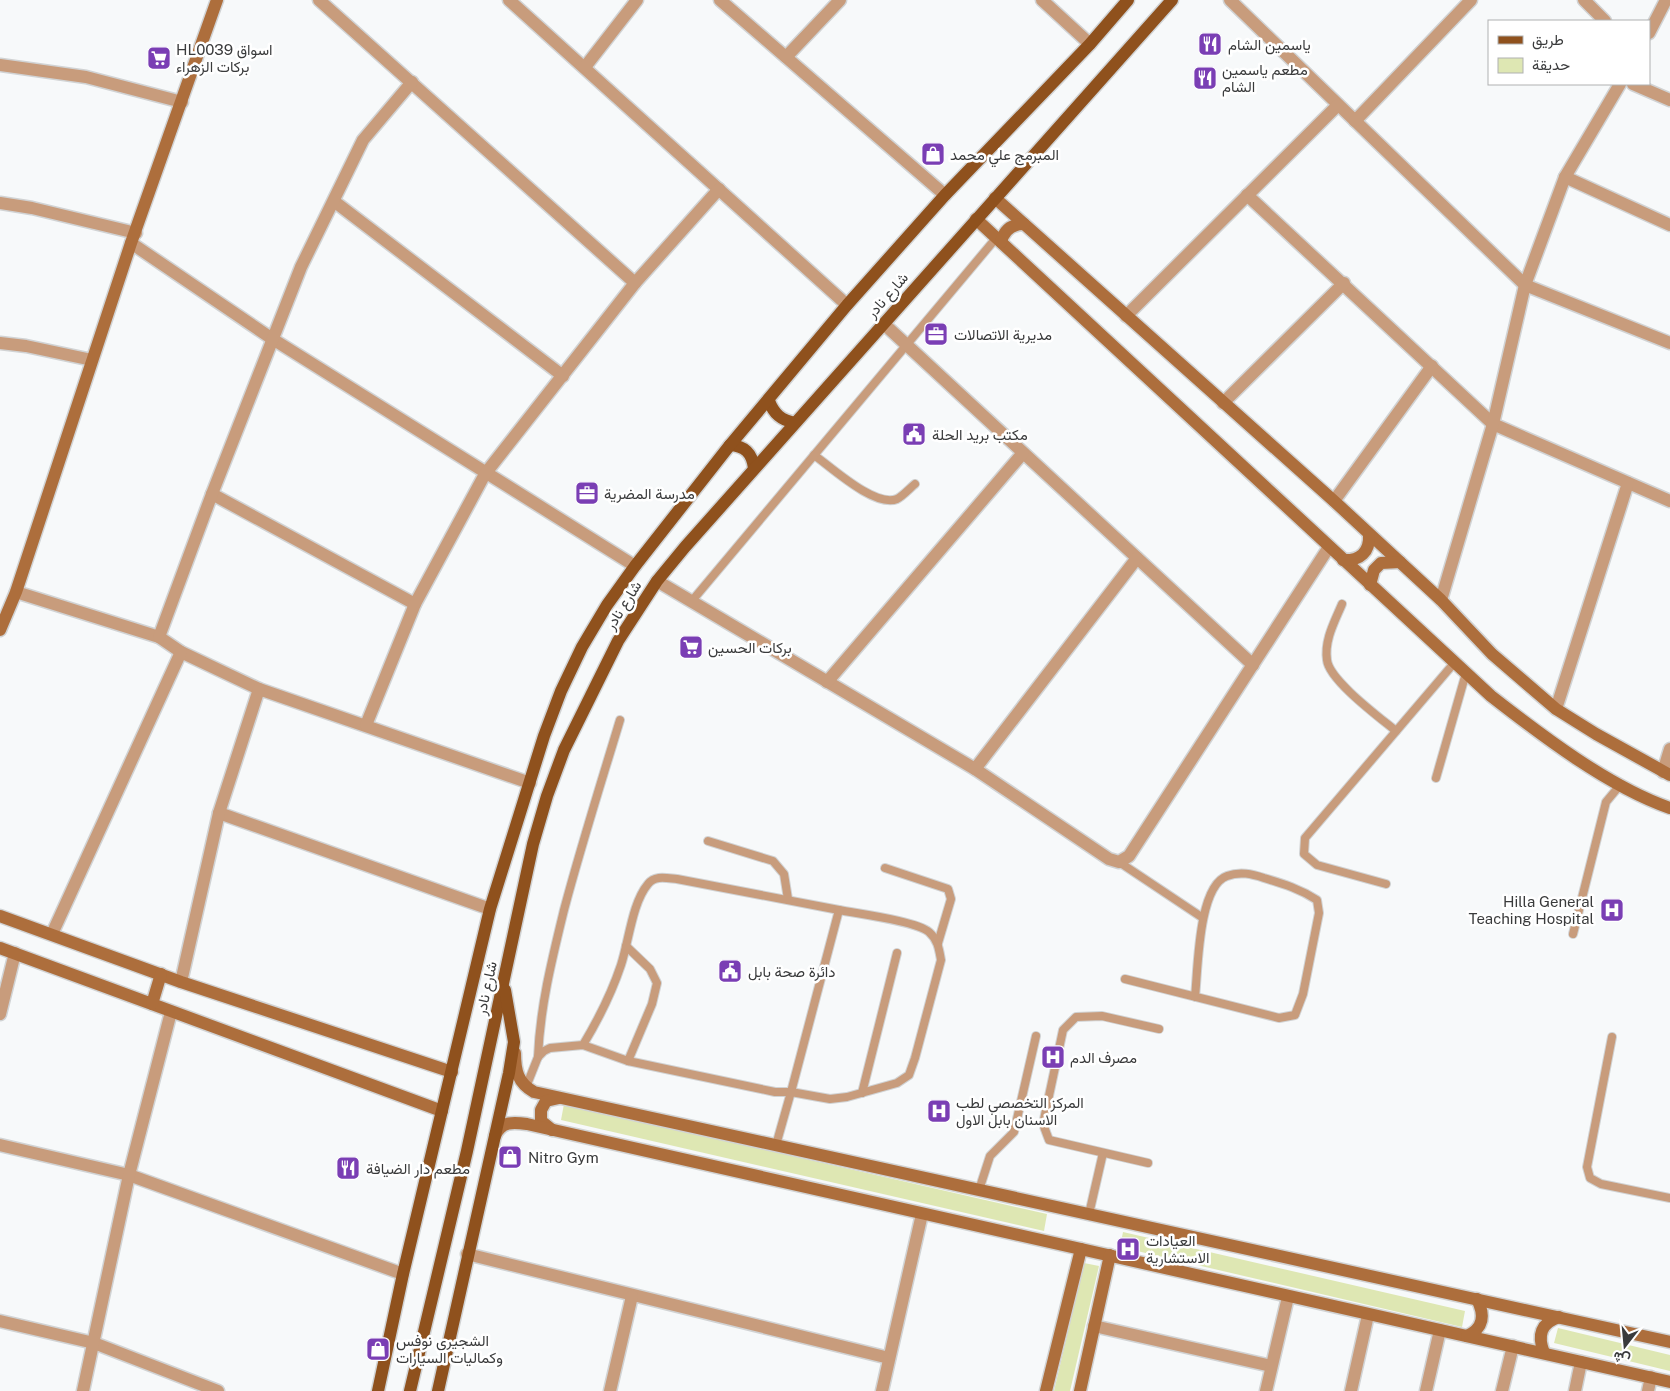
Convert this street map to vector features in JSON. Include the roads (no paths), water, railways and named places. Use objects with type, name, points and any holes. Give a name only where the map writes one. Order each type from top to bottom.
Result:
[{"type":"main road","name":"شارع نادر","points":[[378,1391],[403,1274],[490,909],[530,783],[562,691],[582,647],[607,605],[634,566],[730,444],[769,401],[847,305],[945,195],[1090,44],[1128,0]]},
{"type":"main road","name":"شارع نادر","points":[[410,1391],[467,1151],[533,844],[564,750],[618,641],[657,581],[754,468],[1172,0]]},
{"type":"main road","points":[[769,401],[772,408],[781,418],[795,423]]},
{"type":"main road","points":[[730,444],[745,448],[753,460],[754,468]]},
{"type":"main road","points":[[438,1391],[492,1141],[510,1073],[514,1042],[505,992],[508,966]]},
{"type":"street","points":[[0,630],[16,592],[92,360],[217,0]]},
{"type":"street","points":[[319,0],[635,283]]},
{"type":"street","points":[[509,0],[847,305]]},
{"type":"street","points":[[585,67],[637,0]]},
{"type":"street","points":[[720,0],[945,195]]},
{"type":"street","points":[[786,57],[840,0]]},
{"type":"street","points":[[1042,0],[1090,44]]},
{"type":"street","points":[[1230,0],[1525,285],[1670,343]]},
{"type":"street","points":[[1355,121],[1471,0]]},
{"type":"street","points":[[1584,0],[1604,20]]},
{"type":"street","points":[[1650,31],[1666,0]]},
{"type":"street","points":[[0,65],[86,77],[182,102]]},
{"type":"street","points":[[159,637],[271,338],[301,267],[335,202],[363,140],[412,82]]},
{"type":"street","points":[[1441,600],[1493,424],[1525,285],[1565,177],[1619,85]]},
{"type":"street","points":[[1635,85],[1670,100]]},
{"type":"street","points":[[1126,316],[1338,105]]},
{"type":"street","points":[[1565,177],[1670,225]]},
{"type":"street","points":[[366,725],[415,604],[485,474],[635,283],[719,189]]},
{"type":"street","points":[[1247,194],[1493,424],[1670,501]]},
{"type":"street","points":[[995,198],[1334,501],[1441,600],[1492,654],[1556,709],[1666,773],[1670,749]]},
{"type":"street","points":[[335,202],[563,376]]},
{"type":"street","points":[[0,203],[32,208],[134,238],[271,338],[634,566]]},
{"type":"street","points":[[976,219],[1491,696],[1544,737],[1621,784],[1670,808]]},
{"type":"street","points":[[999,240],[1008,229],[1017,224],[1024,224]]},
{"type":"street","points":[[1223,403],[1344,283]]},
{"type":"street","points":[[884,324],[1253,665]]},
{"type":"street","points":[[0,343],[26,346],[92,360]]},
{"type":"street","points":[[1334,501],[1432,366]]},
{"type":"street","points":[[827,682],[1023,453]]},
{"type":"street","points":[[1556,709],[1628,483]]},
{"type":"street","points":[[212,494],[415,604]]},
{"type":"street","points":[[1343,560],[1355,560],[1364,554],[1370,543],[1369,534]]},
{"type":"street","points":[[657,581],[974,769],[1109,859],[1119,862],[1129,856],[1329,547]]},
{"type":"street","points":[[974,769],[1137,558]]},
{"type":"street","points":[[1370,585],[1374,570],[1382,563],[1400,562]]},
{"type":"street","points":[[16,592],[159,637],[181,652],[259,689],[530,783]]},
{"type":"street","points":[[52,934],[181,652]]},
{"type":"street","points":[[181,982],[219,813],[259,689]]},
{"type":"street","points":[[219,813],[490,909]]},
{"type":"street","points":[[0,916],[181,982],[452,1072]]},
{"type":"street","points":[[0,948],[442,1111]]},
{"type":"street","points":[[0,1014],[15,953]]},
{"type":"street","points":[[152,1004],[161,974]]},
{"type":"street","points":[[84,1391],[129,1175],[171,1012]]},
{"type":"street","points":[[514,1042],[515,1069],[519,1080],[534,1092],[1670,1342]]},
{"type":"street","points":[[554,1131],[541,1121],[541,1110],[546,1101],[562,1098]]},
{"type":"street","points":[[492,1141],[500,1127],[515,1122],[1670,1382]]},
{"type":"street","points":[[0,1145],[129,1175],[403,1274]]},
{"type":"street","points":[[882,1391],[922,1214]]},
{"type":"street","points":[[1046,1391],[1081,1249]]},
{"type":"street","points":[[467,1254],[889,1358]]},
{"type":"street","points":[[1080,1391],[1110,1255]]},
{"type":"street","points":[[610,1391],[632,1296]]},
{"type":"street","points":[[1266,1391],[1288,1297]]},
{"type":"street","points":[[1467,1336],[1477,1330],[1482,1321],[1482,1310],[1477,1299]]},
{"type":"street","points":[[1350,1391],[1368,1315]]},
{"type":"street","points":[[1544,1353],[1540,1342],[1541,1331],[1546,1323],[1559,1317]]},
{"type":"street","points":[[0,1321],[94,1343],[218,1391]]},
{"type":"street","points":[[1094,1326],[1271,1366]]},
{"type":"street","points":[[1426,1391],[1440,1330]]},
{"type":"street","points":[[1502,1391],[1513,1346]]},
{"type":"street","points":[[1575,1391],[1581,1362]]},
{"type":"street","points":[[1648,1391],[1651,1377]]},
{"type":"lane","points":[[691,602],[907,345],[999,240]]},
{"type":"lane","points":[[814,455],[867,493],[884,501],[897,499],[915,484]]},
{"type":"lane","points":[[1342,604],[1328,639],[1327,660],[1332,675],[1396,731]]},
{"type":"lane","points":[[1386,884],[1317,865],[1304,854],[1305,838],[1455,662]]},
{"type":"lane","points":[[1436,778],[1466,672]]},
{"type":"lane","points":[[526,1087],[538,1057],[541,1014],[556,941],[574,871],[620,720]]},
{"type":"lane","points":[[1573,934],[1606,802],[1621,784]]},
{"type":"lane","points":[[708,841],[773,861],[784,874],[788,899]]},
{"type":"lane","points":[[1119,862],[1203,918]]},
{"type":"lane","points":[[538,1057],[550,1048],[584,1045],[628,1061],[775,1092],[791,1092],[830,1099],[862,1093],[896,1083],[909,1075],[916,1058],[941,960],[938,944],[951,899],[948,889],[886,868]]},
{"type":"lane","points":[[1125,979],[1195,997],[1279,1018],[1295,1015],[1303,994],[1319,912],[1317,900],[1300,889],[1246,873],[1226,876],[1211,890],[1203,918],[1195,997]]},
{"type":"lane","points":[[584,1045],[596,1023],[621,966],[640,897],[652,880],[661,878],[676,879],[788,899],[911,925],[928,932],[938,944]]},
{"type":"lane","points":[[776,1146],[839,910]]},
{"type":"lane","points":[[626,946],[650,969],[657,982],[652,1004],[628,1061]]},
{"type":"lane","points":[[862,1093],[897,952]]},
{"type":"lane","points":[[1148,1164],[1049,1140],[1043,1124],[1064,1030],[1076,1017],[1102,1016],[1159,1029]]},
{"type":"lane","points":[[979,1190],[990,1156],[1014,1132],[1036,1036]]},
{"type":"lane","points":[[1612,1037],[1587,1167],[1590,1178],[1601,1184],[1670,1198]]},
{"type":"lane","points":[[1089,1214],[1103,1152]]},
{"type":"place","name":"ياسمين الشام","points":[[1210,44]]},
{"type":"place","name":"HL0039 اسواق بركات الزهراء","points":[[159,58]]},
{"type":"place","name":"مطعم ياسمين الشام","points":[[1205,78]]},
{"type":"place","name":"المبرمج علي محمد","points":[[933,154]]},
{"type":"place","name":"مديرية الاتصالات","points":[[936,334]]},
{"type":"place","name":"مكتب بريد الحلة","points":[[914,434]]},
{"type":"place","name":"مدرسة المضرية","points":[[587,493]]},
{"type":"place","name":"بركات الحسين","points":[[691,647]]},
{"type":"place","name":"Hilla General Teaching Hospital","points":[[1612,910]]},
{"type":"place","name":"دائرة صحة بابل","points":[[730,971]]},
{"type":"place","name":"مصرف الدم","points":[[1053,1057]]},
{"type":"place","name":"المركز التخصصي لطب الاسنان بابل الاول","points":[[939,1111]]},
{"type":"place","name":"Nitro Gym","points":[[510,1157]]},
{"type":"place","name":"مطعم دار الضيافة","points":[[348,1168]]},
{"type":"place","name":"العيادات الاستشارية","points":[[1128,1249]]},
{"type":"place","name":"الشجيري نوفس وكماليات السيارات","points":[[378,1349]]}]
